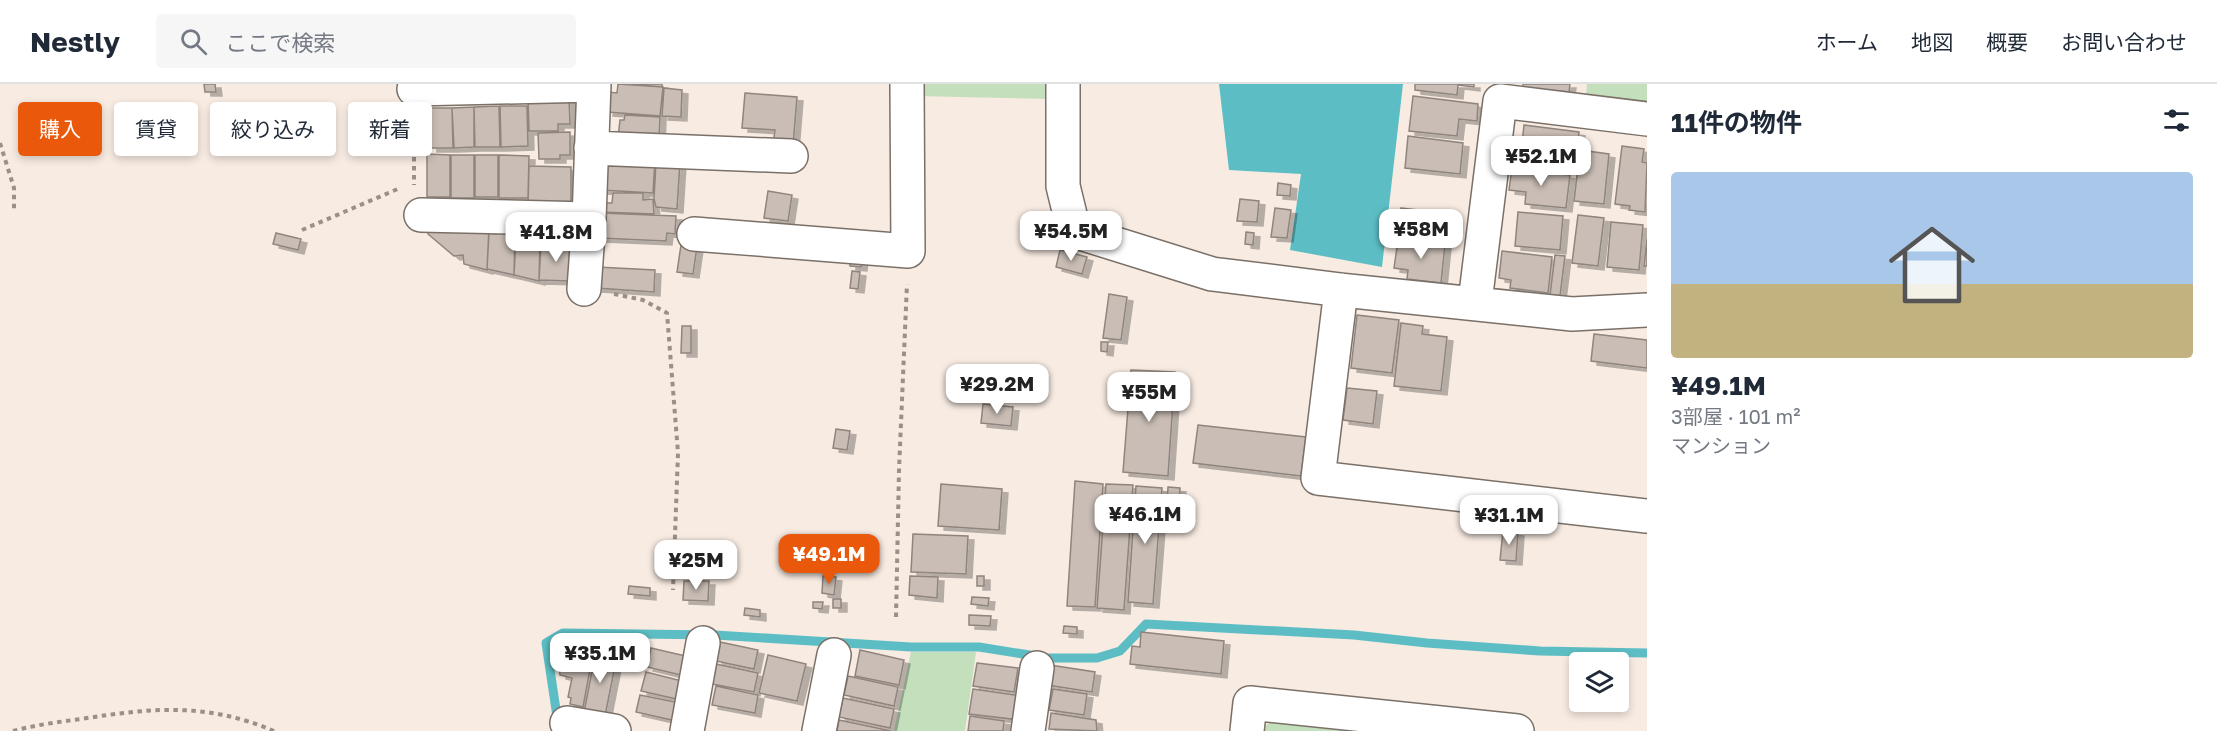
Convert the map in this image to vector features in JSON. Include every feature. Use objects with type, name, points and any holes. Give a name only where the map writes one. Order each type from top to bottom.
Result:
[{"type":"street","points":[[694,234],[908,250],[907,84]]},
{"type":"street","points":[[1063,84],[1063,186],[1074,231],[1212,274],[1572,314],[1647,310]]},
{"type":"street","points":[[414,89],[594,85],[584,288]]},
{"type":"street","points":[[1475,302],[1501,92],[1647,119]]},
{"type":"street","points":[[591,148],[791,156]]},
{"type":"street","points":[[421,215],[589,219]]},
{"type":"street","points":[[1341,290],[1318,478],[1647,516]]},
{"type":"street","points":[[687,731],[703,643]]},
{"type":"street","points":[[819,731],[834,655]]},
{"type":"street","points":[[1028,731],[1037,668]]},
{"type":"street","points":[[1247,731],[1250,703],[1517,731]]},
{"type":"street","points":[[567,723],[614,731]]},
{"type":"path","points":[[414,89],[414,183],[421,215]]},
{"type":"path","points":[[0,143],[14,188],[14,211]]},
{"type":"path","points":[[302,230],[414,183]]},
{"type":"path","points":[[896,617],[899,470],[908,250]]},
{"type":"path","points":[[584,288],[643,300],[667,313],[678,453],[673,590]]},
{"type":"path","points":[[13,731],[137,710],[197,709],[255,723],[274,731]]},
{"type":"green space","points":[[916,84],[1050,84],[1050,99],[916,96]]},
{"type":"green space","points":[[1587,84],[1647,84],[1647,105],[1586,98]]},
{"type":"green space","points":[[911,652],[976,652],[965,731],[894,731]]},
{"type":"green space","points":[[1275,719],[1374,731],[1258,731]]},
{"type":"water","points":[[1219,84],[1403,84],[1382,267],[1290,250],[1301,174],[1229,170]]},
{"type":"building","points":[[204,84],[215,84],[216,92],[205,92]]},
{"type":"building","points":[[618,84],[663,87],[660,116],[607,112],[608,92],[617,93]]},
{"type":"building","points":[[632,84],[662,84],[662,87]]},
{"type":"building","points":[[1415,84],[1474,84],[1474,87],[1458,85],[1457,95],[1415,90]]},
{"type":"building","points":[[1523,84],[1570,84],[1569,92],[1523,88]]},
{"type":"building","points":[[664,88],[682,90],[681,117],[662,116]]},
{"type":"building","points":[[745,93],[797,97],[793,146],[773,144],[775,130],[742,128]]},
{"type":"building","points":[[1413,96],[1478,104],[1477,121],[1459,119],[1457,136],[1409,131]]},
{"type":"building","points":[[569,98],[570,124],[558,124],[558,131],[529,131],[528,99]]},
{"type":"building","points":[[499,106],[500,147],[475,147],[474,107]]},
{"type":"building","points":[[500,106],[527,106],[528,146],[501,147]]},
{"type":"building","points":[[474,107],[474,147],[454,148],[452,108]]},
{"type":"building","points":[[432,108],[452,108],[453,148],[432,148]]},
{"type":"building","points":[[625,115],[660,117],[659,141],[618,138],[620,120],[624,120]]},
{"type":"building","points":[[1524,125],[1579,132],[1575,168],[1529,162],[1531,146],[1522,144]]},
{"type":"building","points":[[570,132],[570,155],[560,155],[560,159],[539,159],[538,133]]},
{"type":"building","points":[[1408,136],[1463,143],[1460,174],[1405,168]]},
{"type":"building","points":[[1622,146],[1644,149],[1642,162],[1647,163],[1645,212],[1629,210],[1630,206],[1615,204]]},
{"type":"building","points":[[1580,150],[1609,154],[1604,204],[1574,201]]},
{"type":"building","points":[[450,155],[450,197],[427,197],[427,156]]},
{"type":"building","points":[[451,155],[474,155],[474,198],[451,198]]},
{"type":"building","points":[[475,155],[498,155],[498,197],[475,197]]},
{"type":"building","points":[[499,155],[529,156],[528,198],[499,198]]},
{"type":"building","points":[[619,159],[655,160],[653,193],[601,190],[603,168]]},
{"type":"building","points":[[656,162],[680,162],[677,209],[656,207],[654,199]]},
{"type":"building","points":[[529,166],[571,167],[571,204],[528,207]]},
{"type":"building","points":[[1512,168],[1570,175],[1566,208],[1525,204],[1526,192],[1509,190]]},
{"type":"building","points":[[1278,183],[1291,185],[1290,196],[1277,195]]},
{"type":"building","points":[[768,191],[792,195],[788,221],[764,218]]},
{"type":"building","points":[[613,193],[643,193],[643,200],[653,199],[654,214],[600,212],[601,203],[612,203]]},
{"type":"building","points":[[1240,199],[1259,201],[1257,222],[1237,221]]},
{"type":"building","points":[[1275,208],[1291,210],[1287,238],[1271,237]]},
{"type":"building","points":[[1401,208],[1452,214],[1449,241],[1398,235]]},
{"type":"building","points":[[1518,212],[1563,216],[1560,250],[1515,246]]},
{"type":"building","points":[[600,213],[676,216],[675,234],[667,233],[666,241],[599,238]]},
{"type":"building","points":[[1578,215],[1604,218],[1598,266],[1572,263]]},
{"type":"building","points":[[1611,222],[1643,225],[1639,270],[1607,267]]},
{"type":"building","points":[[429,225],[489,227],[487,270],[464,264],[463,255],[454,256],[428,234]]},
{"type":"building","points":[[496,227],[515,228],[514,275],[487,269],[489,233],[496,234]]},
{"type":"building","points":[[1246,232],[1254,233],[1253,245],[1245,244]]},
{"type":"building","points":[[276,233],[301,239],[298,250],[273,244]]},
{"type":"building","points":[[516,238],[540,239],[539,281],[514,275]]},
{"type":"building","points":[[1647,239],[1647,266],[1644,266]]},
{"type":"building","points":[[1398,240],[1445,245],[1441,283],[1407,279],[1408,270],[1394,268]]},
{"type":"building","points":[[541,245],[572,246],[570,281],[539,280]]},
{"type":"building","points":[[681,245],[697,247],[693,274],[677,272]]},
{"type":"building","points":[[1060,250],[1087,257],[1082,274],[1056,267]]},
{"type":"building","points":[[1502,251],[1552,257],[1548,293],[1510,288],[1511,280],[1499,278]]},
{"type":"building","points":[[1555,255],[1565,256],[1560,296],[1550,295]]},
{"type":"building","points":[[850,258],[862,259],[861,267],[850,266]]},
{"type":"building","points":[[597,267],[655,270],[654,292],[596,288]]},
{"type":"building","points":[[852,271],[860,272],[858,289],[850,288]]},
{"type":"building","points":[[1109,294],[1127,297],[1121,340],[1103,338]]},
{"type":"building","points":[[1357,315],[1399,320],[1392,373],[1351,368]]},
{"type":"building","points":[[1401,323],[1423,326],[1422,334],[1447,337],[1441,391],[1394,386]]},
{"type":"building","points":[[682,326],[691,326],[691,353],[681,353]]},
{"type":"building","points":[[1594,334],[1647,340],[1647,368],[1591,361]]},
{"type":"building","points":[[1101,342],[1108,342],[1107,352],[1101,351]]},
{"type":"building","points":[[1131,370],[1175,372],[1168,476],[1123,472]]},
{"type":"building","points":[[1347,388],[1377,391],[1373,424],[1343,420]]},
{"type":"building","points":[[983,404],[1013,407],[1011,426],[981,423]]},
{"type":"building","points":[[1198,425],[1306,437],[1301,476],[1193,463]]},
{"type":"building","points":[[836,429],[850,431],[847,450],[833,448]]},
{"type":"building","points":[[1075,481],[1103,484],[1095,607],[1067,606]]},
{"type":"building","points":[[941,484],[1002,489],[999,530],[938,526]]},
{"type":"building","points":[[1106,484],[1133,485],[1124,610],[1097,608]]},
{"type":"building","points":[[1136,486],[1162,488],[1153,604],[1128,602]]},
{"type":"building","points":[[1168,487],[1180,488],[1179,509],[1167,508]]},
{"type":"building","points":[[1167,512],[1177,513],[1176,524],[1167,524]]},
{"type":"building","points":[[1503,531],[1518,532],[1516,561],[1500,560]]},
{"type":"building","points":[[913,534],[968,536],[966,574],[911,572]]},
{"type":"building","points":[[823,576],[836,577],[834,595],[822,593]]},
{"type":"building","points":[[910,576],[938,577],[937,598],[909,595]]},
{"type":"building","points":[[977,576],[984,576],[984,586],[977,586]]},
{"type":"building","points":[[684,581],[709,581],[708,601],[683,600]]},
{"type":"building","points":[[629,586],[650,588],[650,596],[628,594]]},
{"type":"building","points":[[972,597],[989,598],[988,606],[971,604]]},
{"type":"building","points":[[833,599],[841,599],[841,608],[833,608]]},
{"type":"building","points":[[813,602],[823,602],[822,609],[813,608]]},
{"type":"building","points":[[745,608],[760,610],[760,617],[744,615]]},
{"type":"building","points":[[969,615],[991,616],[990,626],[969,625]]},
{"type":"building","points":[[1064,626],[1077,627],[1077,634],[1063,633]]},
{"type":"building","points":[[1141,632],[1224,641],[1221,674],[1130,664],[1132,646],[1140,647]]},
{"type":"building","points":[[720,642],[758,650],[754,669],[716,661]]},
{"type":"building","points":[[557,646],[593,653],[583,707],[570,704],[571,698],[568,697],[572,678],[560,675]]},
{"type":"building","points":[[651,648],[690,657],[685,676],[647,667]]},
{"type":"building","points":[[860,650],[904,660],[899,685],[855,676]]},
{"type":"building","points":[[596,651],[617,656],[605,716],[584,712]]},
{"type":"building","points":[[768,655],[806,664],[797,701],[759,693]]},
{"type":"building","points":[[977,663],[1018,668],[1014,692],[973,686]]},
{"type":"building","points":[[716,664],[758,673],[754,692],[712,684]]},
{"type":"building","points":[[1050,665],[1095,672],[1092,692],[1047,685]]},
{"type":"building","points":[[646,672],[686,682],[681,700],[641,691]]},
{"type":"building","points":[[848,676],[898,687],[894,706],[844,695]]},
{"type":"building","points":[[716,686],[758,695],[755,713],[712,705]]},
{"type":"building","points":[[973,689],[1022,696],[1019,720],[969,714]]},
{"type":"building","points":[[1053,689],[1087,694],[1084,715],[1049,710]]},
{"type":"building","points":[[640,695],[680,703],[676,721],[636,712]]},
{"type":"building","points":[[843,698],[894,709],[890,728],[839,717]]},
{"type":"building","points":[[1051,713],[1096,720],[1097,731],[1049,729]]},
{"type":"building","points":[[970,716],[1004,721],[1003,731],[968,731]]},
{"type":"building","points":[[839,720],[891,731],[837,731]]},
{"type":"waterway","points":[[558,723],[546,643],[563,633],[715,635],[911,647],[979,647],[1048,658],[1097,658],[1120,651],[1146,624],[1354,635],[1540,651],[1647,653]]}]
